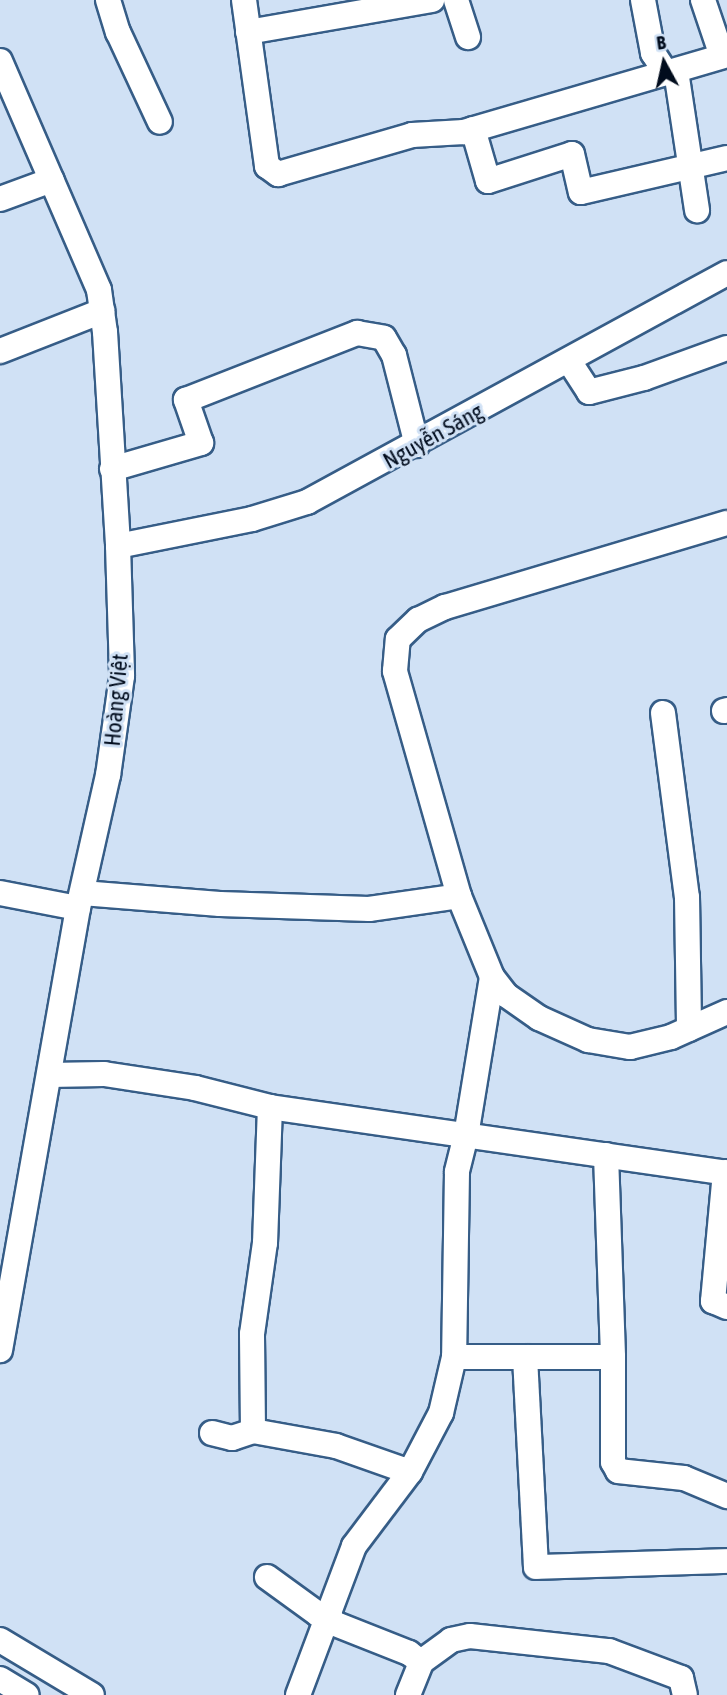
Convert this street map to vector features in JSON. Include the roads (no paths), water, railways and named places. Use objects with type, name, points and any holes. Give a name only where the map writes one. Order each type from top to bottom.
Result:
[{"type":"street","points":[[108,0],[118,32],[160,122]]},
{"type":"street","points":[[244,0],[267,166],[278,174],[412,135],[454,134],[473,129],[725,55],[703,0]]},
{"type":"street","points":[[248,32],[432,0]]},
{"type":"street","points":[[456,0],[468,37]]},
{"type":"street","points":[[643,0],[653,53],[671,72],[697,210]]},
{"type":"street","name":"Hoàng Việt","points":[[0,61],[99,290],[118,546],[122,676],[108,775],[80,900],[0,1350]]},
{"type":"street","points":[[473,129],[488,181],[572,154],[581,192],[727,158]]},
{"type":"street","points":[[0,199],[52,180]]},
{"type":"street","name":"Nguyễn Sáng","points":[[118,546],[252,519],[307,502],[417,445],[727,273]]},
{"type":"street","points":[[0,351],[102,311]]},
{"type":"street","points":[[113,469],[201,443],[186,400],[357,332],[384,338],[394,355],[417,445]]},
{"type":"street","points":[[569,360],[589,392],[644,378],[727,348]]},
{"type":"street","points":[[727,523],[445,607],[418,620],[398,639],[395,671],[459,895],[492,977],[519,1006],[588,1040],[630,1047],[689,1029],[727,1012]]},
{"type":"street","points":[[663,713],[687,897],[689,1029]]},
{"type":"street","points":[[0,893],[80,900],[369,909],[459,895]]},
{"type":"street","points":[[298,1695],[354,1546],[410,1472],[441,1413],[454,1357],[457,1172],[466,1135],[492,977]]},
{"type":"street","points":[[49,1075],[104,1074],[195,1088],[270,1107],[726,1172],[713,1301],[727,1307]]},
{"type":"street","points":[[253,1431],[252,1334],[265,1243],[270,1107]]},
{"type":"street","points":[[606,1155],[613,1357],[612,1453],[618,1471],[684,1478],[727,1496]]},
{"type":"street","points":[[454,1357],[613,1357]]},
{"type":"street","points":[[525,1357],[536,1567],[727,1561]]},
{"type":"street","points":[[212,1433],[232,1438],[253,1431],[356,1451],[410,1472]]},
{"type":"street","points":[[267,1577],[318,1614],[410,1653],[421,1662]]},
{"type":"street","points":[[408,1695],[421,1662],[451,1640],[470,1636],[609,1651],[681,1678],[685,1695]]},
{"type":"street","points":[[0,1640],[77,1692]]},
{"type":"street","points":[[0,1679],[27,1695]]}]
